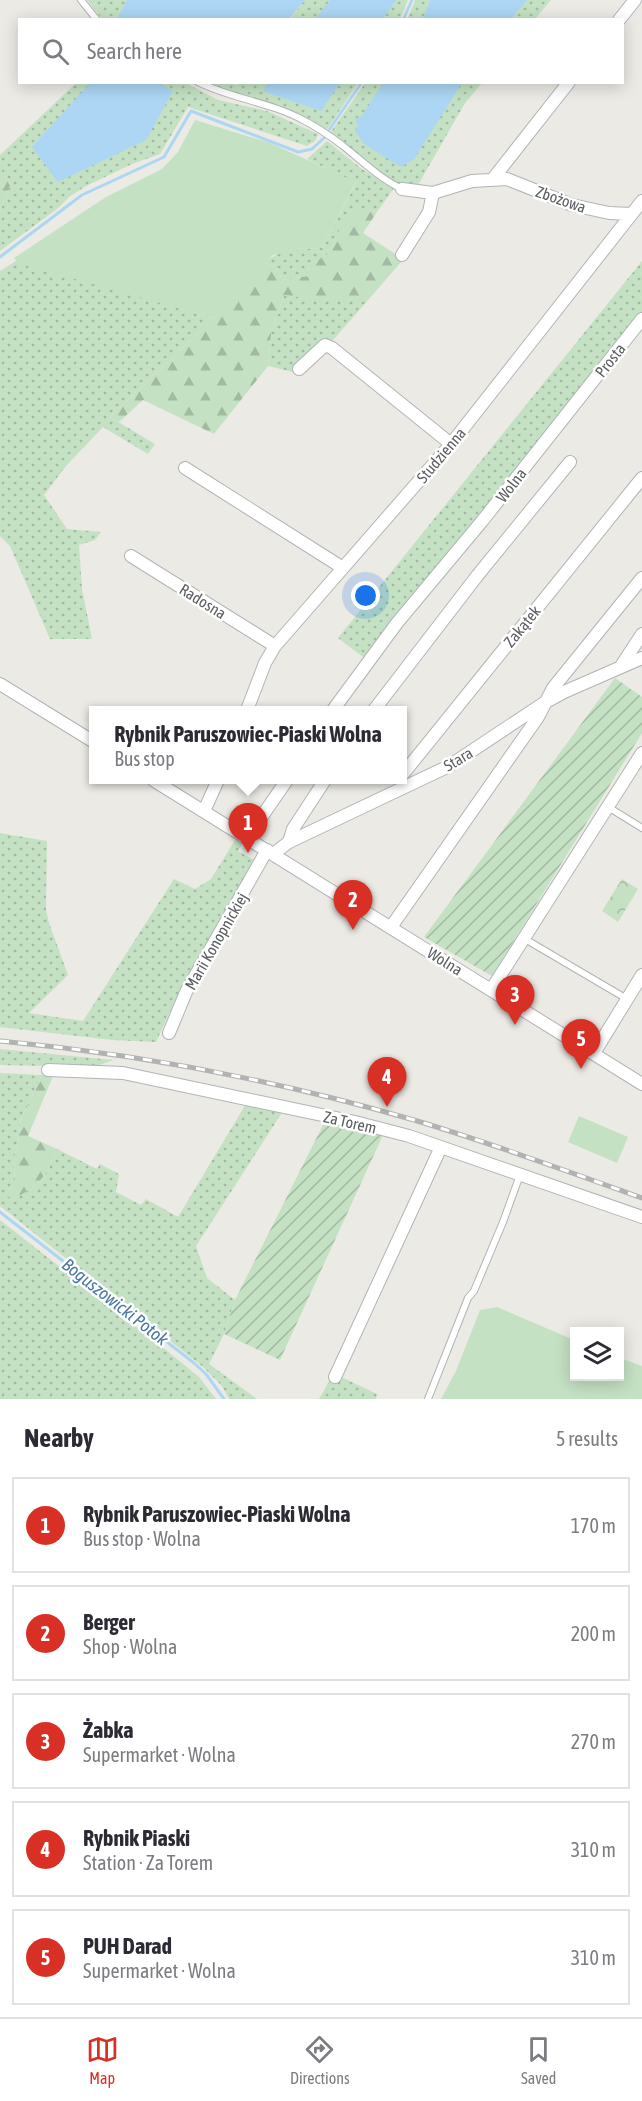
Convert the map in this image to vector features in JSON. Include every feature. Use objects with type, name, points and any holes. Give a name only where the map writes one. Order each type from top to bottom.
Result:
[{"type":"street","points":[[621,18],[635,0]]},
{"type":"street","points":[[492,180],[567,84]]},
{"type":"street","name":"Zbożowa","points":[[402,189],[433,193],[472,181],[507,179],[572,205],[609,213],[631,214]]},
{"type":"street","points":[[402,255],[429,212],[433,193]]},
{"type":"street","name":"Studzienna","points":[[249,706],[265,663],[275,646],[451,444],[642,201]]},
{"type":"street","name":"Prosta","points":[[578,401],[642,319]]},
{"type":"street","points":[[299,369],[325,345],[332,348],[451,444]]},
{"type":"street","name":"Wolna","points":[[337,706],[397,623],[578,401]]},
{"type":"street","points":[[378,706],[477,576],[570,462]]},
{"type":"street","points":[[185,468],[344,568]]},
{"type":"street","name":"Zakątek","points":[[407,768],[642,478]]},
{"type":"street","name":"Radosna","points":[[131,556],[275,646]]},
{"type":"street","points":[[391,927],[538,717],[553,688],[642,578]]},
{"type":"street","points":[[621,666],[642,634]]},
{"type":"street","name":"Stara","points":[[407,781],[449,766],[544,703],[642,658]]},
{"type":"street","points":[[0,684],[89,740]]},
{"type":"street","points":[[491,990],[642,753]]},
{"type":"street","name":"Wolna","points":[[160,784],[642,1084]]},
{"type":"street","points":[[204,811],[216,784]]},
{"type":"street","points":[[247,838],[283,784]]},
{"type":"street","name":"Stara","points":[[289,842],[293,829],[322,784]]},
{"type":"street","name":"Stara","points":[[270,852],[397,785]]},
{"type":"street","name":"Marii Konopnickiej","points":[[169,1033],[186,992],[270,852]]},
{"type":"street","points":[[594,1053],[642,975]]},
{"type":"street","name":"Za Torem","points":[[48,1070],[96,1071],[133,1075],[355,1122],[409,1136],[642,1217]]},
{"type":"street","points":[[335,1377],[441,1147]]},
{"type":"lane","points":[[81,0],[95,18]]},
{"type":"lane","points":[[202,84],[223,94],[269,105],[304,120],[332,137],[384,179],[402,189]]},
{"type":"lane","points":[[608,807],[642,828]]},
{"type":"lane","points":[[525,939],[627,999]]},
{"type":"lane","points":[[428,1399],[468,1298],[474,1291],[503,1222],[520,1175]]},
{"type":"green space","points":[[87,0],[127,0],[118,18],[101,18]]},
{"type":"green space","points":[[305,0],[408,0],[400,18],[291,18]]},
{"type":"green space","points":[[415,0],[551,0],[536,18],[408,18]]},
{"type":"green space","points":[[75,84],[188,84],[218,100],[267,111],[318,134],[315,141],[307,146],[188,107],[160,154],[132,164],[86,186],[0,251],[0,211],[11,183],[0,169],[0,155]]},
{"type":"green space","points":[[208,84],[357,84],[326,131],[276,105],[234,94]]},
{"type":"green space","points":[[364,84],[481,84],[465,103],[418,185],[404,187],[388,178],[330,133]]},
{"type":"green space","points":[[195,120],[270,143],[356,182],[322,248],[299,249],[273,255],[214,318],[18,263],[14,258],[106,197],[162,169],[178,152]]},
{"type":"green space","points":[[327,141],[362,169],[394,188],[377,212],[357,208],[336,237],[328,254],[309,265],[308,276],[282,280],[277,268],[265,263],[284,252],[322,248],[356,183],[307,159]]},
{"type":"green space","points":[[0,169],[11,183],[0,211]]},
{"type":"green space","points":[[357,208],[377,212],[363,233],[397,255],[401,262],[369,299],[314,299],[284,295],[271,334],[268,366],[214,434],[143,400],[119,422],[110,417],[214,318],[265,263],[277,268],[282,280],[308,276],[309,265],[328,254],[342,224]]},
{"type":"green space","points":[[16,261],[214,318],[110,417],[155,444],[148,454],[103,427],[66,466],[44,495],[67,529],[101,532],[95,540],[79,545],[82,589],[92,639],[50,639],[10,546],[0,536],[0,271]]},
{"type":"green space","points":[[642,261],[642,312],[367,660],[338,638]]},
{"type":"green space","points":[[284,295],[369,299],[334,339],[315,349],[293,372],[268,366],[271,334]]},
{"type":"green space","points":[[615,678],[642,697],[642,733],[492,976],[424,937]]},
{"type":"green space","points":[[0,833],[47,841],[46,910],[68,975],[29,1013],[83,1021],[174,879],[195,889],[211,879],[235,840],[242,844],[238,851],[256,861],[180,990],[156,1042],[112,1040],[0,1027]]},
{"type":"green space","points":[[622,879],[638,889],[618,922],[602,911]]},
{"type":"green space","points":[[0,1049],[113,1060],[94,1067],[0,1065]]},
{"type":"green space","points":[[0,1073],[42,1075],[21,1119],[14,1157],[15,1182],[9,1190],[14,1198],[42,1179],[57,1149],[97,1169],[100,1164],[119,1174],[116,1192],[141,1205],[146,1199],[178,1217],[246,1104],[283,1111],[196,1246],[207,1278],[235,1300],[224,1334],[209,1364],[257,1399],[229,1399],[222,1386],[203,1367],[0,1206]]},
{"type":"green space","points":[[42,1075],[53,1076],[28,1136],[57,1149],[42,1179],[23,1194],[14,1198],[8,1197],[9,1190],[15,1182],[14,1157],[21,1119]]},
{"type":"green space","points":[[579,1116],[628,1137],[617,1163],[568,1142]]},
{"type":"green space","points":[[325,1121],[348,1126],[352,1130],[358,1129],[383,1135],[280,1360],[224,1334],[235,1300]]},
{"type":"green space","points":[[0,1220],[199,1377],[216,1399],[0,1399]]},
{"type":"green space","points":[[497,1307],[570,1338],[570,1381],[624,1381],[624,1359],[642,1366],[642,1399],[441,1399],[456,1371],[480,1310]]},
{"type":"green space","points":[[332,1376],[339,1376],[377,1394],[376,1399],[319,1399]]},
{"type":"water","points":[[127,0],[305,0],[290,18],[119,18]]},
{"type":"water","points":[[330,0],[396,0],[384,18],[316,18]]},
{"type":"water","points":[[430,0],[527,0],[512,18],[423,18]]},
{"type":"water","points":[[89,84],[161,84],[173,91],[146,140],[58,182],[32,147]]},
{"type":"water","points":[[268,84],[339,84],[321,111],[263,91]]},
{"type":"water","points":[[382,84],[461,84],[414,159],[401,167],[364,144],[355,131],[358,126],[355,118],[361,117]]},
{"type":"waterway","name":"Boguszowicki Potok","points":[[404,18],[412,0]]},
{"type":"waterway","name":"Boguszowicki Potok","points":[[329,130],[361,84]]},
{"type":"waterway","name":"Boguszowicki Potok","points":[[0,257],[82,195],[164,157],[191,111],[298,152],[312,149],[324,138]]},
{"type":"waterway","name":"Boguszowicki Potok","points":[[0,1212],[194,1363],[206,1374],[224,1399]]},
{"type":"railway","points":[[0,1041],[157,1061],[312,1093],[443,1129],[642,1198]]},
{"type":"place","name":"Rybnik Paruszowiec-Piaski Wolna","points":[[248,853]]},
{"type":"place","name":"Berger","points":[[353,930]]},
{"type":"place","name":"Żabka","points":[[515,1025]]},
{"type":"place","name":"PUH Darad","points":[[581,1069]]},
{"type":"place","name":"Rybnik Piaski","points":[[387,1107]]}]
